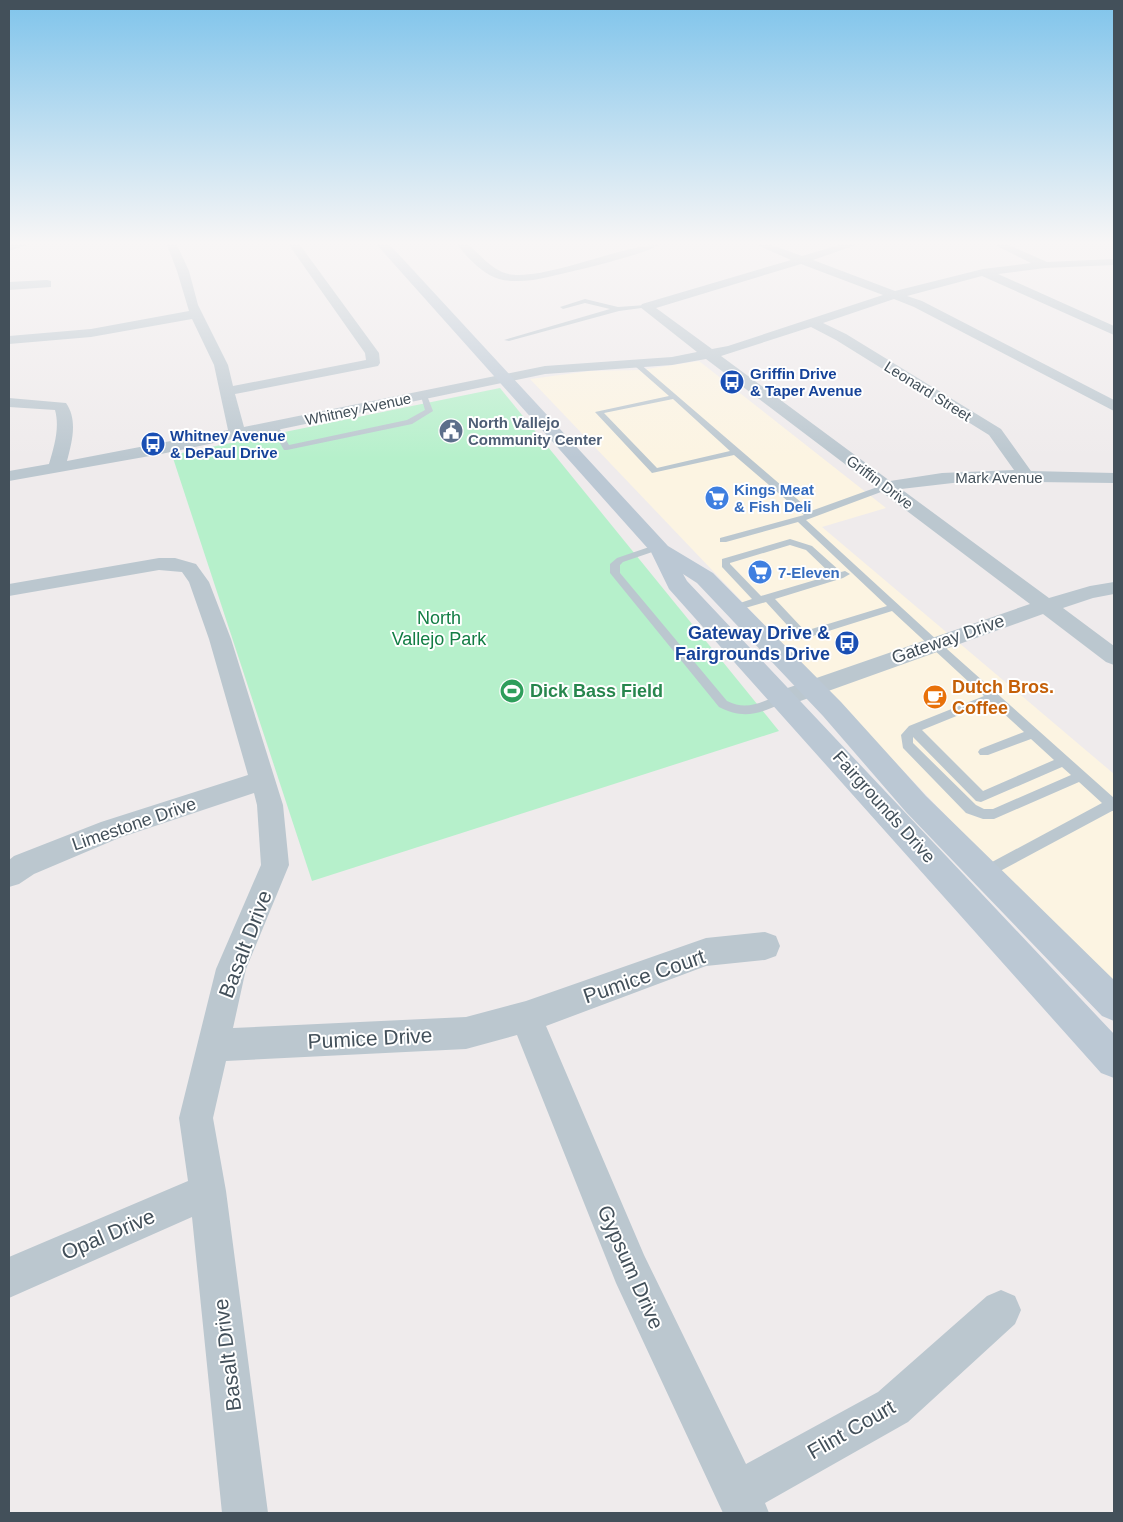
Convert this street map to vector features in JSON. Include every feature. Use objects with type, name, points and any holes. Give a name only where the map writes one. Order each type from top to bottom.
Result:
[{"type":"main road","name":"Fairgrounds Drive","points":[[449,316],[660,548],[705,578],[735,608],[798,693],[1114,1060]]},
{"type":"main road","name":"Fairgrounds Drive","points":[[660,548],[677,584],[798,693],[916,804],[1114,1004]]},
{"type":"street","points":[[9,340],[91,332],[184,316]]},
{"type":"street","points":[[197,316],[221,365],[237,433]]},
{"type":"street","points":[[228,391],[373,363],[372,354],[345,316]]},
{"type":"street","name":"Griffin Drive","points":[[658,316],[1114,657]]},
{"type":"street","name":"Whitney Avenue","points":[[9,476],[56,469],[506,378],[572,367],[639,365],[672,361],[757,343],[834,316]]},
{"type":"street","points":[[938,316],[1114,406]]},
{"type":"street","points":[[1081,316],[1114,331]]},
{"type":"street","name":"Leonard Street","points":[[813,323],[841,337],[995,432],[1027,476]]},
{"type":"street","points":[[9,403],[61,406],[64,412],[63,444],[56,469]]},
{"type":"street","name":"Mark Avenue","points":[[886,487],[931,478],[1027,476],[1114,478]]},
{"type":"street","name":"Basalt Drive","points":[[9,590],[159,564],[175,564],[189,568],[199,582],[220,639],[270,805],[276,865],[231,969],[196,1118],[208,1192],[245,1513]]},
{"type":"street","name":"Gateway Drive","points":[[798,693],[1046,606],[1090,592],[1114,588]]},
{"type":"street","name":"Limestone Drive","points":[[9,875],[24,865],[110,830],[263,780]]},
{"type":"street","name":"Pumice Court","points":[[526,1017],[706,952],[765,946]]},
{"type":"street","name":"Pumice Drive","points":[[212,1045],[466,1033],[526,1017]]},
{"type":"street","name":"Gypsum Drive","points":[[526,1017],[630,1269],[741,1503]]},
{"type":"street","name":"Opal Drive","points":[[9,1279],[24,1270],[208,1192]]},
{"type":"street","name":"Flint Court","points":[[741,1503],[893,1408],[1001,1310]]},
{"type":"lane","points":[[507,340],[594,316]]},
{"type":"lane","points":[[639,365],[810,515]]},
{"type":"lane","points":[[274,426],[287,448],[409,422],[429,411],[423,395]]},
{"type":"lane","points":[[674,397],[599,412],[655,471],[736,452]]},
{"type":"lane","points":[[723,540],[810,515],[886,487]]},
{"type":"lane","points":[[799,518],[934,644],[1113,805],[984,872]]},
{"type":"lane","points":[[839,576],[809,548],[790,542],[725,561],[726,565],[803,635],[894,607]]},
{"type":"lane","points":[[660,548],[620,560],[614,564],[615,573],[723,704],[735,711],[750,711],[798,693]]},
{"type":"lane","points":[[735,608],[855,571]]},
{"type":"lane","points":[[993,697],[913,729],[907,736],[907,745],[971,809],[983,814],[994,814],[1080,776]]},
{"type":"lane","points":[[913,729],[981,797],[1064,761]]},
{"type":"lane","points":[[984,752],[1032,733]]},
{"type":"shaded area","points":[[699,361],[886,508],[822,527],[1114,774],[1114,981],[974,845],[530,379],[590,371],[640,370]]},
{"type":"green space","name":"North Vallejo Park","points":[[500,388],[779,731],[312,881],[172,455]]},
{"type":"place","name":"Griffin Drive & Taper Avenue","points":[[732,382]]},
{"type":"place","name":"North Vallejo Community Center","points":[[451,431]]},
{"type":"place","name":"Whitney Avenue & DePaul Drive","points":[[153,444]]},
{"type":"place","name":"Kings Meat & Fish Deli","points":[[717,498]]},
{"type":"place","name":"7-Eleven","points":[[760,572]]},
{"type":"place","name":"Gateway Drive & Fairgrounds Drive","points":[[847,643]]},
{"type":"place","name":"Dick Bass Field","points":[[512,691]]},
{"type":"place","name":"Dutch Bros. Coffee","points":[[935,697]]}]
